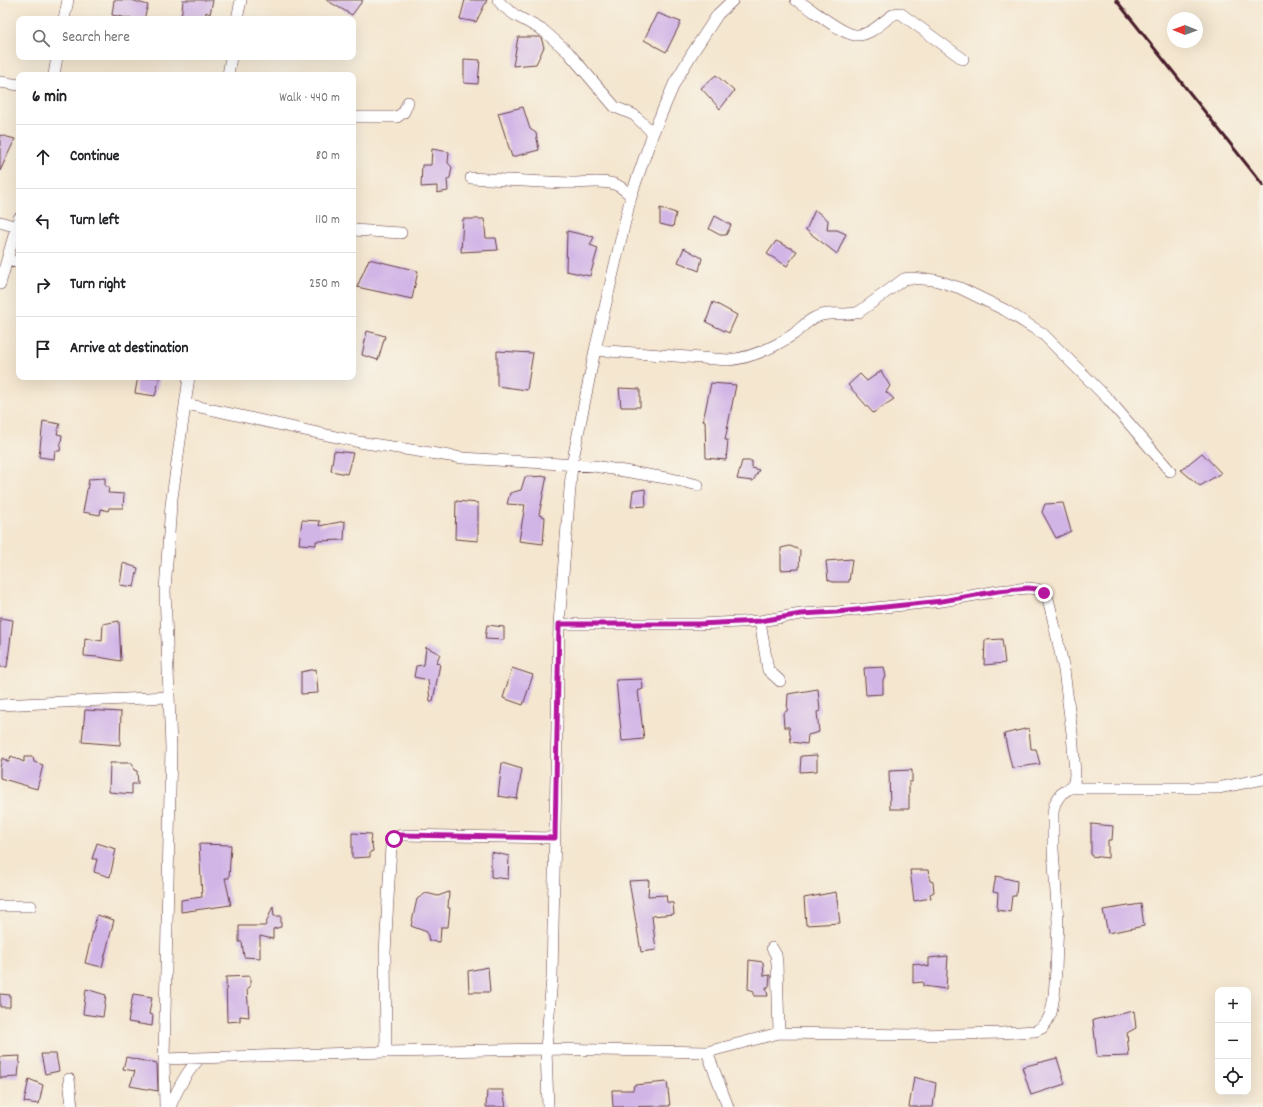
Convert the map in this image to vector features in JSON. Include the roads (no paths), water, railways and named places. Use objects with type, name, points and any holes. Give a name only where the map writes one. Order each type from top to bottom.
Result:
[{"type":"street","points":[[65,16],[68,0]]},
{"type":"street","points":[[238,16],[241,0]]},
{"type":"street","points":[[498,0],[515,15],[544,31],[568,52],[615,107],[634,115],[653,133]]},
{"type":"street","points":[[548,1107],[546,1049],[552,978],[559,624],[572,464],[595,350],[631,196],[653,133],[675,82],[718,14],[733,0]]},
{"type":"street","points":[[796,0],[845,32],[854,35],[865,35],[895,13],[900,13],[963,59]]},
{"type":"street","points":[[54,72],[56,60]]},
{"type":"street","points":[[228,72],[230,60]]},
{"type":"street","points":[[0,82],[16,85]]},
{"type":"street","points":[[356,117],[397,117],[404,112],[408,102]]},
{"type":"street","points":[[471,178],[566,183],[606,182],[616,184],[623,188],[631,196]]},
{"type":"street","points":[[0,222],[16,223]]},
{"type":"street","points":[[0,284],[16,230]]},
{"type":"street","points":[[356,230],[401,233]]},
{"type":"street","points":[[8,260],[16,262]]},
{"type":"street","points":[[595,350],[728,360],[742,359],[773,346],[818,316],[827,314],[852,315],[859,312],[904,280],[910,278],[935,280],[960,288],[1005,310],[1043,334],[1108,399],[1170,471]]},
{"type":"street","points":[[165,1107],[164,1060],[171,748],[165,590],[171,505],[189,380]]},
{"type":"street","points":[[186,404],[366,444],[463,458],[594,466],[627,471],[698,486]]},
{"type":"street","points":[[164,1060],[386,1052],[546,1049],[707,1052],[779,1033],[915,1035],[1001,1033],[1035,1031],[1042,1028],[1047,1022],[1051,1012],[1054,996],[1058,921],[1053,850],[1053,812],[1055,803],[1061,794],[1070,788],[1074,783],[1075,774],[1072,733],[1064,670],[1048,599],[1044,593],[1037,589],[1028,588],[998,591],[942,601],[837,612],[801,614],[760,621],[699,624],[559,624]]},
{"type":"street","points":[[760,621],[768,670],[780,682]]},
{"type":"street","points":[[0,705],[168,697]]},
{"type":"street","points":[[1070,788],[1218,788],[1263,779]]},
{"type":"street","points":[[386,1052],[385,953],[391,846],[394,839],[398,835],[555,838]]},
{"type":"street","points":[[0,906],[32,906]]},
{"type":"street","points":[[772,948],[776,955],[777,963],[779,1033]]},
{"type":"street","points":[[707,1052],[728,1107]]},
{"type":"street","points":[[170,1107],[173,1099],[193,1065],[200,1058]]},
{"type":"street","points":[[69,1079],[72,1107]]},
{"type":"railway","points":[[1116,0],[1263,185]]}]
